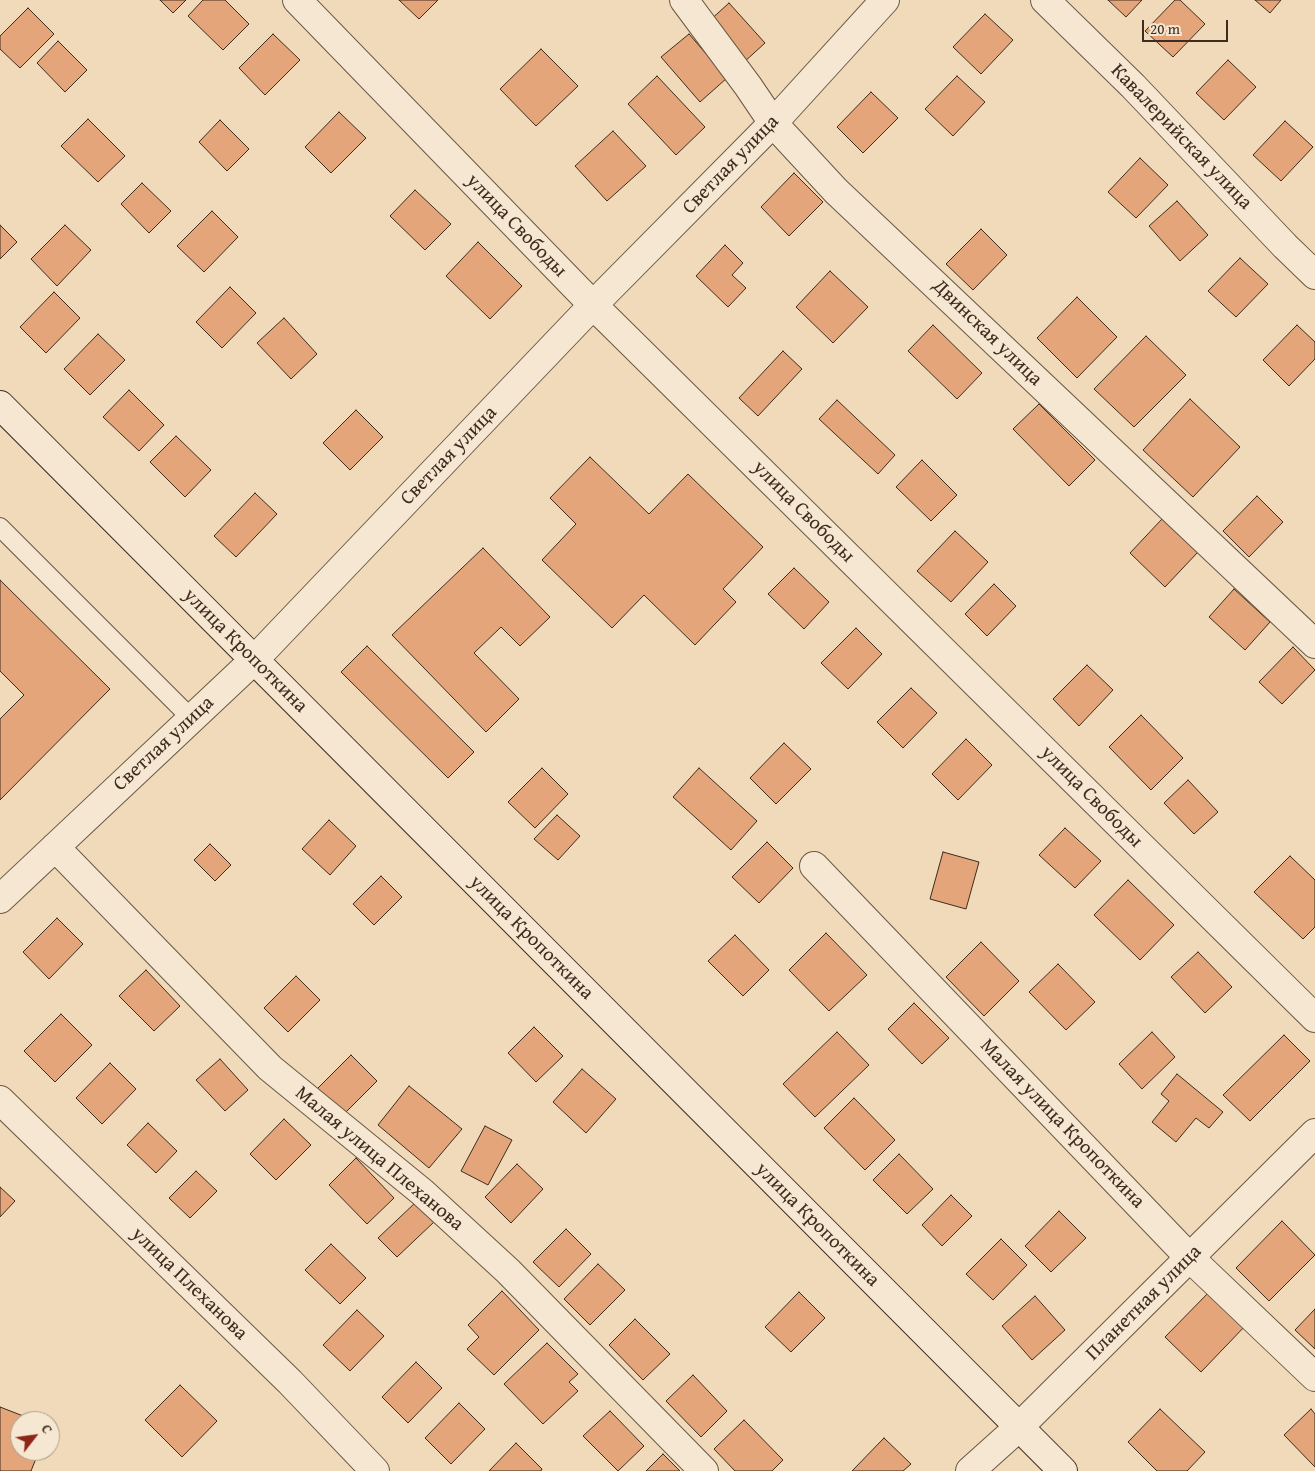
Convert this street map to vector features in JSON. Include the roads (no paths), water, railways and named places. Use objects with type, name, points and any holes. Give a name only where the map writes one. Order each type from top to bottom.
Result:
[{"type":"street","name":"улица Свободы","points":[[296,0],[593,306],[1315,1018]]},
{"type":"street","name":"Двинская улица","points":[[684,0],[773,123],[836,191],[1315,644]]},
{"type":"street","name":"Светлая улица","points":[[0,898],[254,660],[593,306],[773,123],[885,0]]},
{"type":"street","name":"Кавалерийская улица","points":[[1046,0],[1315,275]]},
{"type":"street","name":"улица Кропоткина","points":[[0,405],[1063,1471]]},
{"type":"street","name":"Малая улица Плеханова","points":[[55,847],[270,1068],[422,1192],[508,1271],[704,1471]]},
{"type":"street","name":"Малая улица Кропоткина","points":[[814,866],[1190,1258],[1315,1378]]},
{"type":"street","name":"улица Плеханова","points":[[0,1100],[290,1382],[375,1471]]},
{"type":"street","name":"Планетная улица","points":[[970,1471],[1019,1426],[1315,1133]]},
{"type":"lane","points":[[0,528],[191,718]]}]
